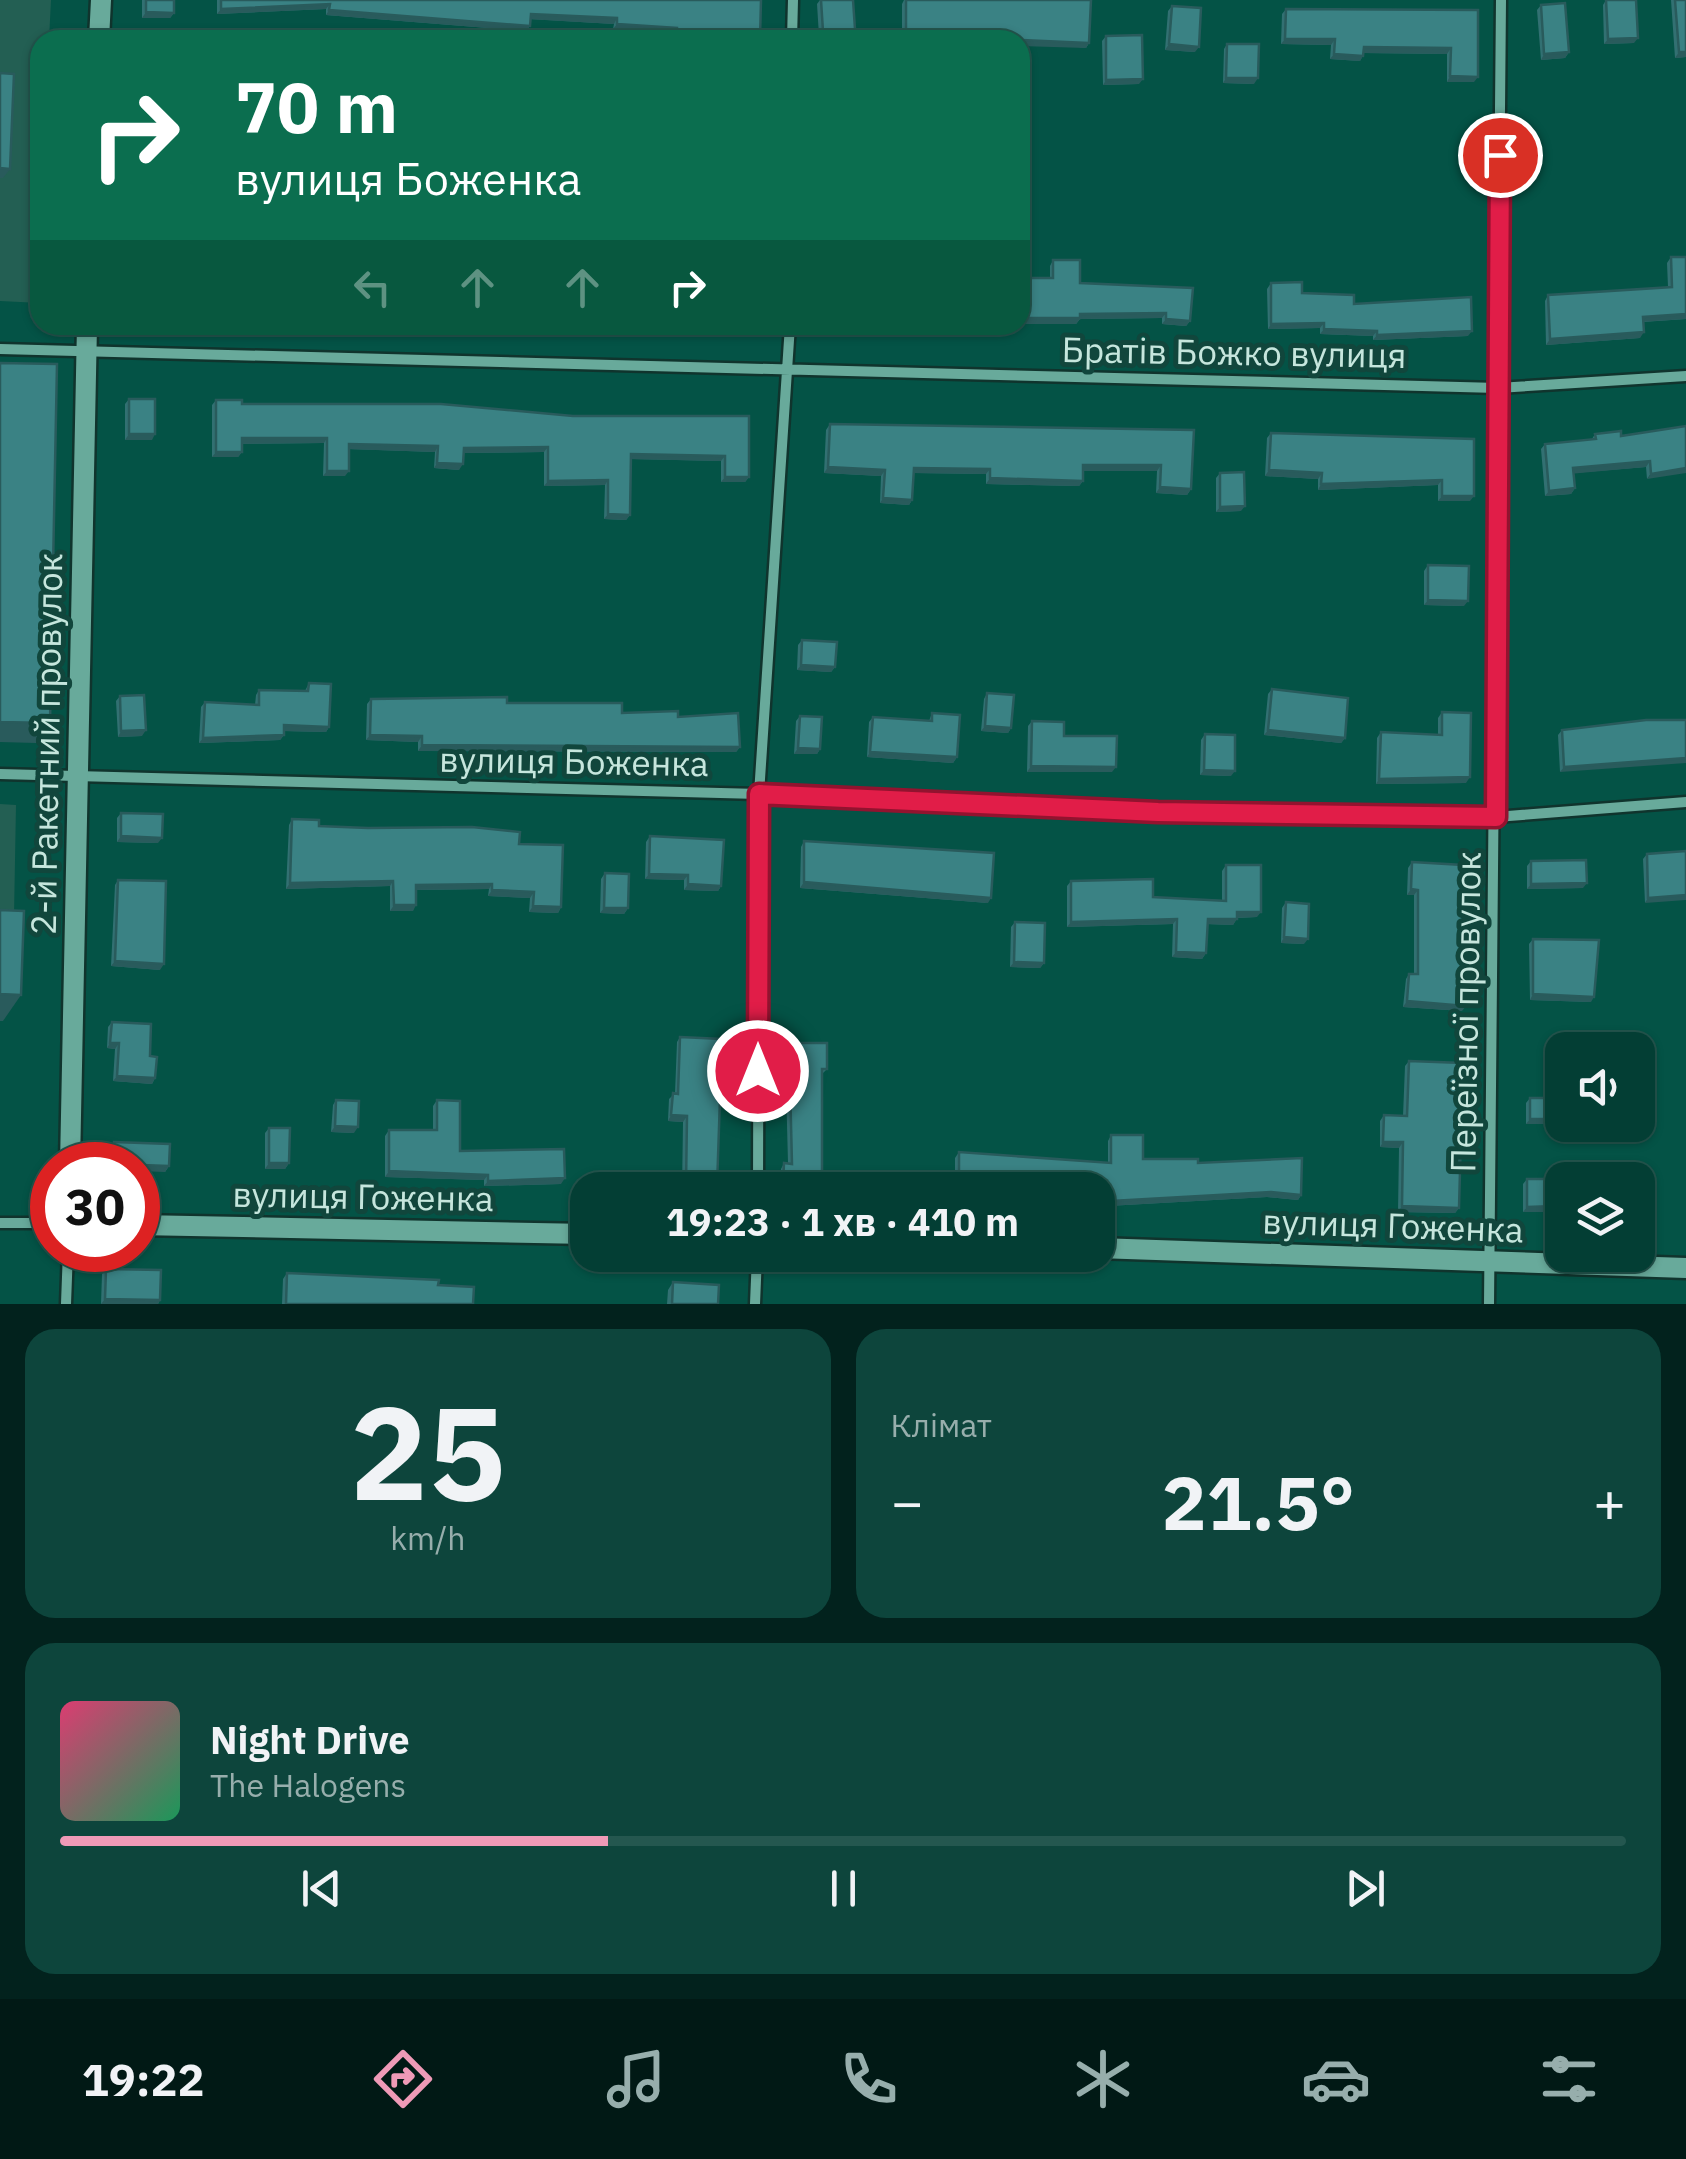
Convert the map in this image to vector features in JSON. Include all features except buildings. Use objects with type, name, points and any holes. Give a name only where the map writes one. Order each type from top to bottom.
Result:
[{"type":"street","points":[[100,30],[101,0]]},
{"type":"street","points":[[792,30],[793,0]]},
{"type":"street","name":"Переїзної провулок","points":[[1489,1304],[1501,0]]},
{"type":"street","name":"2-й Ракетний провулок","points":[[71,1142],[87,335]]},
{"type":"street","points":[[758,1172],[759,794],[790,335]]},
{"type":"street","name":"Братів Божко вулиця","points":[[0,349],[1498,388],[1686,376]]},
{"type":"street","name":"вулиця Боженка","points":[[0,774],[759,794],[1158,812],[1496,817],[1686,802]]},
{"type":"street","points":[[0,1222],[30,1223]]},
{"type":"street","name":"вулиця Гоженка","points":[[160,1225],[570,1234]]},
{"type":"street","name":"вулиця Гоженка","points":[[1115,1249],[1686,1268]]},
{"type":"street","points":[[66,1304],[67,1272]]},
{"type":"street","points":[[755,1304],[756,1272]]},
{"type":"shaded area","points":[[0,0],[51,0],[50,30],[30,30],[30,302],[0,301]]},
{"type":"shaded area","points":[[0,804],[16,805],[14,916],[0,916]]},
{"type":"route","points":[[758,1071],[759,794],[1158,812],[1496,817],[1500,155]]}]
